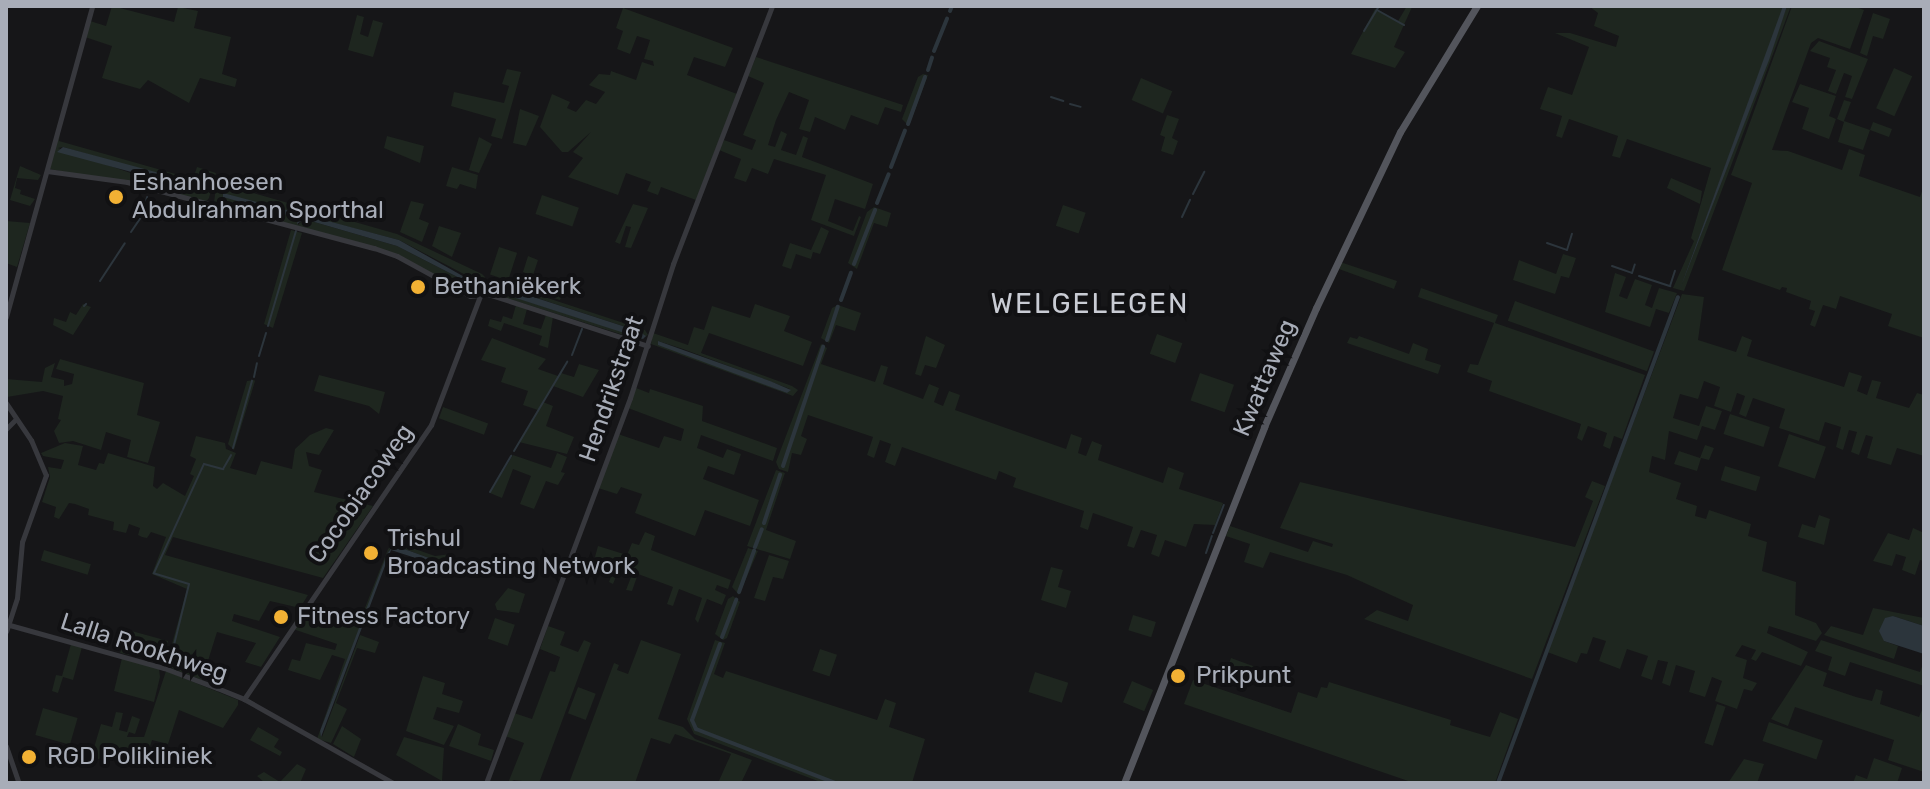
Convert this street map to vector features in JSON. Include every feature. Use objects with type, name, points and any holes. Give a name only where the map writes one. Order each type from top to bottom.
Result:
[{"type":"main road","name":"Kwattaweg","points":[[1124,783],[1264,427],[1316,308],[1394,144],[1477,6]]},
{"type":"street","points":[[6,317],[92,6]]},
{"type":"street","name":"Hendrikstraat","points":[[486,783],[648,346],[673,264],[772,6]]},
{"type":"street","points":[[47,171],[127,182],[368,246],[397,256],[470,296],[488,294],[648,346]]},
{"type":"street","name":"Cocobiacoweg","points":[[244,699],[431,425],[480,295]]},
{"type":"street","points":[[6,403],[31,440],[46,475],[22,542],[17,598],[7,627]]},
{"type":"street","points":[[6,429],[15,420]]},
{"type":"street","name":"Lalla Rookhweg","points":[[7,627],[164,668],[244,699],[393,783]]},
{"type":"street","points":[[6,746],[19,783]]},
{"type":"shaded area","points":[[112,6],[174,22],[178,7],[198,11],[194,28],[231,37],[222,74],[237,79],[235,87],[200,78],[189,103],[148,80],[140,89],[102,78],[112,46],[85,37],[90,21],[106,26]]},
{"type":"shaded area","points":[[1407,6],[1412,7],[1394,47],[1405,52],[1395,68],[1351,54],[1375,9],[1398,21]]},
{"type":"shaded area","points":[[1589,6],[1784,6],[1680,289],[1787,6],[1791,6],[1684,291],[1673,288],[1694,241],[1691,238],[1711,168],[1627,139],[1620,158],[1612,156],[1618,136],[1569,119],[1562,138],[1556,136],[1562,116],[1540,109],[1548,87],[1572,95],[1589,47],[1555,33],[1570,33],[1616,47],[1619,36],[1594,26],[1598,13]]},
{"type":"shaded area","points":[[1783,6],[1787,6],[1769,60],[1680,289]]},
{"type":"shaded area","points":[[1792,6],[1853,6],[1864,10],[1850,49],[1818,38],[1811,43],[1772,150],[1788,151],[1842,170],[1849,149],[1865,155],[1859,176],[1920,197],[1924,185],[1924,338],[1888,326],[1892,314],[1840,296],[1836,309],[1823,305],[1815,327],[1810,325],[1815,311],[1809,309],[1811,301],[1786,292],[1787,288],[1780,290],[1722,270],[1752,183],[1731,175]]},
{"type":"shaded area","points":[[623,8],[733,48],[725,67],[694,57],[687,75],[737,94],[696,200],[661,187],[658,195],[647,191],[651,182],[626,173],[618,195],[568,177],[583,158],[573,152],[591,132],[568,152],[562,152],[540,127],[552,94],[570,102],[567,108],[576,112],[586,100],[596,104],[605,92],[589,85],[599,74],[610,75],[611,71],[636,80],[642,62],[654,66],[653,61],[644,59],[650,40],[637,36],[630,54],[617,49],[623,31],[616,28]]},
{"type":"shaded area","points":[[1873,13],[1890,19],[1883,39],[1873,36],[1867,56],[1860,53]]},
{"type":"shaded area","points":[[357,15],[364,17],[360,34],[368,37],[373,20],[383,23],[373,57],[348,50]]},
{"type":"shaded area","points":[[1819,41],[1868,59],[1852,99],[1845,97],[1852,76],[1844,73],[1836,94],[1828,91],[1836,70],[1827,67],[1830,58],[1810,51]]},
{"type":"shaded area","points":[[756,57],[903,105],[901,112],[885,107],[878,125],[851,115],[845,130],[815,117],[810,132],[799,129],[809,100],[789,92],[776,120],[768,145],[775,147],[781,131],[787,134],[781,150],[796,155],[803,136],[808,138],[802,157],[873,184],[865,209],[835,199],[828,221],[853,231],[861,217],[854,236],[811,220],[826,175],[774,159],[768,174],[752,168],[746,182],[734,178],[741,159],[719,150],[724,140],[752,150],[756,140],[743,135],[764,83],[748,76]]},
{"type":"shaded area","points":[[1894,68],[1912,76],[1894,116],[1876,108]]},
{"type":"shaded area","points":[[507,69],[521,72],[502,139],[491,136],[496,119],[451,106],[454,92],[504,103],[509,86],[502,84]]},
{"type":"shaded area","points":[[928,75],[909,126],[902,119],[918,77]]},
{"type":"shaded area","points":[[1141,78],[1172,91],[1163,113],[1132,100]]},
{"type":"shaded area","points":[[1800,84],[1836,96],[1829,116],[1836,119],[1829,139],[1802,129],[1809,108],[1792,102]]},
{"type":"shaded area","points":[[1844,100],[1851,102],[1844,121],[1870,130],[1863,150],[1838,142],[1844,122],[1837,119]]},
{"type":"shaded area","points":[[520,109],[539,116],[526,146],[513,143]]},
{"type":"shaded area","points":[[1167,115],[1179,119],[1172,138],[1178,141],[1173,155],[1161,151],[1165,137],[1160,135]]},
{"type":"shaded area","points":[[1873,122],[1892,129],[1889,137],[1870,130]]},
{"type":"shaded area","points":[[61,125],[59,141],[193,179],[197,167],[216,173],[206,202],[156,188],[49,169]],"holes":[[[58,148],[200,184],[193,188],[151,180]]]},
{"type":"shaded area","points":[[387,136],[424,146],[420,163],[384,148]]},
{"type":"shaded area","points":[[479,137],[492,144],[479,173],[469,170]]},
{"type":"shaded area","points":[[63,147],[200,184],[203,189],[199,191],[155,179],[151,182],[150,177],[57,152]]},
{"type":"shaded area","points":[[20,166],[41,175],[38,180],[17,178],[15,188],[21,190],[20,194],[35,199],[30,206],[10,200]]},
{"type":"shaded area","points":[[452,167],[478,175],[476,189],[460,184],[457,189],[446,186]]},
{"type":"shaded area","points":[[1671,178],[1702,191],[1700,204],[1667,188]]},
{"type":"shaded area","points":[[222,184],[397,234],[485,277],[479,293],[469,294],[472,288],[458,280],[455,286],[398,255],[214,203],[216,186]],"holes":[[[222,194],[399,240],[477,281],[475,286],[397,246],[304,219],[298,225],[298,218]]]},
{"type":"shaded area","points":[[223,193],[399,240],[468,279],[481,279],[475,286],[397,246],[304,219],[297,224],[298,218],[223,197]]},
{"type":"shaded area","points":[[542,195],[579,208],[572,227],[535,214]]},
{"type":"shaded area","points":[[411,201],[424,204],[419,219],[429,223],[422,242],[400,232]]},
{"type":"shaded area","points":[[633,204],[648,208],[631,248],[625,247],[631,227],[626,226],[620,244],[615,242]]},
{"type":"shaded area","points":[[1063,205],[1086,213],[1079,234],[1056,226]]},
{"type":"shaded area","points":[[874,207],[891,213],[887,227],[874,223],[857,269],[848,263],[867,212]]},
{"type":"shaded area","points":[[6,221],[30,223],[17,267],[6,263]]},
{"type":"shaded area","points":[[439,226],[461,233],[452,257],[432,246]]},
{"type":"shaded area","points":[[821,227],[829,231],[820,254],[813,252],[811,259],[796,254],[791,269],[782,266],[790,243],[811,250]]},
{"type":"shaded area","points":[[291,230],[302,233],[273,328],[264,324]]},
{"type":"shaded area","points":[[499,247],[517,253],[508,280],[490,275]]},
{"type":"shaded area","points":[[1563,254],[1576,258],[1569,278],[1561,276],[1555,294],[1513,280],[1519,260],[1556,274]]},
{"type":"shaded area","points":[[528,256],[538,260],[533,275],[565,285],[560,300],[528,290],[533,276],[523,272]]},
{"type":"shaded area","points":[[1340,262],[1397,281],[1394,289],[1339,269]]},
{"type":"shaded area","points":[[1615,273],[1626,277],[1619,296],[1627,299],[1635,279],[1652,285],[1645,305],[1652,308],[1659,288],[1677,293],[1669,313],[1656,309],[1650,327],[1605,312]]},
{"type":"shaded area","points":[[490,279],[645,330],[648,335],[639,340],[491,293],[486,288]],"holes":[[[494,284],[638,331],[586,320],[491,290]]]},
{"type":"shaded area","points":[[493,284],[646,336],[643,339],[491,290]]},
{"type":"shaded area","points":[[1421,288],[1498,315],[1495,323],[1645,375],[1622,439],[1614,436],[1610,449],[1603,446],[1607,433],[1588,426],[1582,441],[1577,438],[1581,424],[1489,391],[1492,381],[1467,372],[1470,364],[1478,365],[1494,323],[1418,297]]},
{"type":"shaded area","points":[[1682,294],[1704,297],[1698,340],[1736,352],[1742,336],[1752,340],[1747,356],[1844,387],[1849,372],[1862,376],[1857,391],[1867,395],[1872,380],[1881,382],[1876,398],[1909,408],[1917,393],[1924,395],[1924,456],[1897,448],[1891,465],[1867,458],[1873,437],[1866,435],[1859,455],[1851,452],[1857,432],[1849,430],[1843,450],[1836,447],[1841,427],[1825,422],[1819,441],[1779,428],[1785,409],[1753,398],[1746,417],[1739,414],[1745,396],[1737,393],[1731,412],[1714,406],[1720,387],[1704,381],[1698,399],[1680,394],[1673,418],[1699,426],[1706,406],[1722,411],[1715,430],[1702,426],[1697,440],[1669,431],[1665,460],[1652,456],[1649,472],[1681,483],[1676,499],[1697,506],[1695,516],[1706,519],[1709,510],[1751,524],[1748,536],[1767,542],[1762,571],[1796,582],[1795,615],[1816,623],[1822,633],[1816,641],[1769,626],[1767,633],[1808,652],[1801,666],[1762,652],[1756,661],[1751,659],[1756,650],[1742,645],[1735,656],[1747,660],[1743,678],[1757,683],[1752,691],[1744,689],[1737,709],[1715,701],[1722,681],[1712,677],[1705,697],[1689,692],[1695,671],[1676,665],[1670,686],[1662,683],[1668,662],[1658,660],[1652,680],[1641,676],[1648,656],[1627,649],[1620,669],[1599,661],[1606,641],[1593,637],[1587,654],[1581,653],[1577,663],[1547,652]]},
{"type":"shaded area","points":[[1515,301],[1654,352],[1647,371],[1508,321]]},
{"type":"shaded area","points":[[83,304],[91,307],[73,335],[53,325],[54,318],[66,322],[70,312],[76,315]]},
{"type":"shaded area","points":[[755,304],[790,316],[784,331],[812,342],[803,366],[709,333],[701,353],[792,386],[798,390],[793,396],[651,344],[653,333],[688,345],[694,327],[704,330],[712,306],[750,318]],"holes":[[[658,341],[790,389],[787,393]]]},
{"type":"shaded area","points":[[516,305],[527,309],[523,324],[541,329],[546,315],[553,317],[548,348],[539,345],[542,336],[504,323],[501,331],[488,326],[490,319],[501,322],[503,316],[512,319]]},
{"type":"shaded area","points":[[838,305],[861,313],[855,331],[836,325],[829,343],[821,338],[832,308]]},
{"type":"shaded area","points":[[1157,334],[1182,343],[1175,363],[1150,354]]},
{"type":"shaded area","points":[[926,336],[945,345],[936,368],[925,365],[921,376],[915,374]]},
{"type":"shaded area","points":[[1359,336],[1409,354],[1413,343],[1428,349],[1425,360],[1441,365],[1438,374],[1347,343],[1350,337],[1357,339]]},
{"type":"shaded area","points":[[492,338],[546,359],[538,369],[558,376],[561,373],[574,377],[579,364],[599,370],[583,397],[553,386],[543,402],[553,406],[546,426],[574,437],[567,454],[519,442],[538,410],[523,405],[528,391],[501,382],[506,368],[481,360]]},
{"type":"shaded area","points":[[658,341],[791,390],[787,393],[658,345]]},
{"type":"shaded area","points":[[821,344],[827,348],[821,364],[875,382],[881,365],[888,367],[883,384],[923,399],[929,384],[939,388],[934,402],[943,406],[949,391],[960,395],[955,410],[1066,449],[1071,434],[1082,438],[1078,453],[1086,456],[1092,441],[1102,445],[1098,460],[1163,483],[1168,467],[1184,473],[1179,489],[1223,503],[1215,525],[1194,524],[1186,547],[1165,540],[1159,557],[1151,554],[1157,535],[1141,530],[1134,548],[1127,546],[1133,527],[1093,513],[1088,530],[1080,527],[1084,511],[1013,487],[1016,478],[999,471],[996,480],[902,447],[895,466],[885,462],[891,444],[880,440],[874,458],[867,455],[873,437],[808,415],[801,436],[807,439],[801,455],[792,453],[788,472],[779,469],[776,462]]},
{"type":"shaded area","points":[[60,359],[144,383],[137,415],[160,422],[148,463],[127,457],[131,440],[106,432],[101,450],[73,441],[59,443],[54,431],[61,420],[58,419],[63,396],[43,391],[7,397],[6,379],[42,382],[45,368],[55,363],[51,377],[64,380],[64,386],[72,384],[74,374],[56,369]]},
{"type":"shaded area","points":[[1200,373],[1234,385],[1225,412],[1191,400]]},
{"type":"shaded area","points":[[319,375],[385,392],[379,414],[369,406],[314,391]]},
{"type":"shaded area","points":[[254,380],[234,450],[228,444],[247,381]]},
{"type":"shaded area","points":[[636,388],[649,393],[650,389],[703,406],[702,421],[777,448],[773,461],[701,435],[697,448],[723,458],[727,449],[741,454],[734,475],[708,466],[703,479],[759,500],[750,526],[705,510],[695,536],[635,513],[642,494],[621,487],[617,494],[598,488],[618,434],[659,448],[664,436],[681,441],[684,429],[628,408]]},
{"type":"shaded area","points":[[443,407],[488,423],[484,435],[439,418]]},
{"type":"shaded area","points":[[1730,414],[1770,427],[1763,447],[1724,434]]},
{"type":"shaded area","points":[[326,428],[334,430],[319,455],[306,452],[309,466],[322,470],[314,492],[373,506],[323,578],[173,537],[165,555],[308,595],[300,608],[270,601],[259,621],[234,614],[232,621],[280,637],[261,667],[245,662],[256,643],[217,632],[202,680],[166,666],[187,589],[152,574],[166,537],[151,532],[147,538],[142,537],[138,535],[140,528],[129,524],[126,533],[113,530],[114,522],[88,515],[89,509],[75,504],[69,503],[59,519],[54,517],[56,507],[42,502],[50,477],[48,467],[61,469],[64,460],[41,453],[65,443],[83,446],[78,465],[96,470],[99,463],[104,464],[108,453],[155,467],[153,486],[157,489],[163,483],[185,496],[194,476],[190,474],[196,459],[190,456],[196,436],[225,443],[226,449],[236,453],[230,468],[256,475],[261,461],[292,469],[295,449],[310,435]]},
{"type":"shaded area","points":[[1789,434],[1826,447],[1815,479],[1778,466]]},
{"type":"shaded area","points":[[1705,445],[1714,448],[1709,460],[1701,458],[1697,471],[1674,464],[1679,451],[1700,458]]},
{"type":"shaded area","points":[[557,453],[567,457],[561,472],[565,473],[558,485],[546,481],[534,509],[520,504],[531,476],[513,469],[502,498],[490,493],[513,455],[551,468]]},
{"type":"shaded area","points":[[1725,466],[1760,477],[1756,491],[1721,480]]},
{"type":"shaded area","points":[[776,470],[785,473],[766,530],[796,541],[790,559],[747,546]]},
{"type":"shaded area","points":[[1592,481],[1605,486],[1532,679],[1364,619],[1377,610],[1408,621],[1413,605],[1347,575],[1270,552],[1263,568],[1244,562],[1250,544],[1226,536],[1230,526],[1308,552],[1313,541],[1332,547],[1333,544],[1280,528],[1300,482],[1575,547],[1593,501],[1585,497]]},
{"type":"shaded area","points":[[1819,515],[1830,519],[1824,545],[1798,537],[1802,524],[1815,528]]},
{"type":"shaded area","points":[[1913,528],[1924,533],[1924,561],[1920,560],[1915,575],[1902,570],[1906,557],[1896,554],[1892,566],[1873,561],[1888,533],[1909,540]]},
{"type":"shaded area","points":[[645,532],[655,536],[651,550],[731,580],[728,589],[717,585],[715,590],[726,595],[722,605],[707,599],[698,623],[695,619],[702,598],[679,589],[673,606],[667,604],[673,587],[638,574],[632,591],[626,590],[633,572],[620,567],[613,584],[609,582],[615,565],[595,557],[598,546],[627,555],[632,543],[639,545]]},
{"type":"shaded area","points":[[395,542],[435,556],[451,554],[443,563],[396,546],[390,549],[320,731],[322,737],[360,635],[379,642],[375,653],[357,648],[336,703],[347,709],[331,743],[317,739],[345,659],[332,655],[320,680],[288,670],[292,659],[300,661],[306,643],[335,650],[337,644],[293,629],[305,611],[342,621],[345,614],[361,618],[388,549]]},
{"type":"shaded area","points":[[392,547],[443,563],[452,557],[443,567],[391,550],[321,737],[320,731],[387,554]]},
{"type":"shaded area","points":[[748,548],[758,551],[739,595],[732,587]]},
{"type":"shaded area","points":[[44,550],[91,564],[88,575],[41,561]]},
{"type":"shaded area","points":[[769,555],[789,561],[783,579],[773,577],[765,601],[754,598]]},
{"type":"shaded area","points":[[1051,567],[1063,570],[1058,587],[1071,591],[1066,608],[1041,600]]},
{"type":"shaded area","points":[[508,588],[525,594],[519,613],[497,610],[495,604]]},
{"type":"shaded area","points":[[733,596],[740,602],[727,638],[723,640],[715,634],[728,599]]},
{"type":"shaded area","points":[[1873,608],[1924,618],[1924,626],[1893,616],[1884,641],[1898,646],[1894,659],[1824,635],[1831,626],[1863,635]]},
{"type":"shaded area","points":[[1133,615],[1156,622],[1151,637],[1128,630]]},
{"type":"shaded area","points":[[1893,616],[1924,626],[1924,654],[1884,641],[1879,631],[1885,618]]},
{"type":"shaded area","points":[[495,618],[515,625],[508,646],[488,639]]},
{"type":"shaded area","points":[[548,626],[565,632],[560,645],[578,652],[584,640],[591,643],[539,783],[514,780],[508,783],[524,743],[505,736],[514,713],[532,719],[550,671],[555,672],[560,657],[540,649]]},
{"type":"shaded area","points":[[128,630],[168,641],[167,650],[149,641],[147,646],[132,643],[129,655],[120,653]]},
{"type":"shaded area","points":[[641,640],[681,654],[658,719],[683,727],[695,739],[752,760],[741,783],[718,783],[731,754],[675,734],[670,744],[651,738],[635,783],[569,783],[614,663],[619,665],[617,670],[628,674]]},
{"type":"shaded area","points":[[715,640],[725,643],[714,674],[723,678],[726,671],[877,720],[885,699],[896,703],[889,727],[925,739],[912,783],[823,783],[694,734],[687,719]]},
{"type":"shaded area","points":[[1821,640],[1920,672],[1924,661],[1924,686],[1850,662],[1845,676],[1828,670],[1832,657],[1815,651]]},
{"type":"shaded area","points":[[71,644],[82,647],[73,680],[63,677],[58,693],[52,691],[56,675],[62,676]]},
{"type":"shaded area","points":[[820,649],[837,655],[830,677],[813,671]]},
{"type":"shaded area","points":[[122,658],[159,669],[154,702],[114,691]]},
{"type":"shaded area","points":[[1231,658],[1272,673],[1269,682],[1228,667]]},
{"type":"shaded area","points":[[1806,665],[1827,673],[1823,686],[1872,701],[1876,689],[1883,691],[1880,704],[1919,717],[1924,705],[1924,772],[1888,760],[1894,740],[1795,707],[1788,726],[1771,719]]},
{"type":"shaded area","points":[[166,671],[238,700],[223,728],[179,710],[168,744],[152,740],[145,763],[118,755],[98,759],[93,751],[101,724],[112,727],[116,712],[123,713],[119,730],[127,732],[132,716],[140,719],[135,734],[129,732],[127,737],[144,737]]},
{"type":"shaded area","points":[[1035,672],[1068,683],[1062,703],[1029,692]]},
{"type":"shaded area","points":[[423,676],[445,683],[442,694],[463,701],[459,713],[437,707],[433,719],[454,726],[444,745],[406,731]]},
{"type":"shaded area","points":[[1193,680],[1291,713],[1298,692],[1317,698],[1321,687],[1327,688],[1329,682],[1451,720],[1450,725],[1490,737],[1500,712],[1518,719],[1495,783],[1414,783],[1184,704]]},
{"type":"shaded area","points":[[1132,681],[1153,690],[1144,711],[1123,702]]},
{"type":"shaded area","points":[[578,687],[596,694],[586,720],[568,713]]},
{"type":"shaded area","points":[[1717,704],[1726,707],[1713,746],[1704,743]]},
{"type":"shaded area","points":[[43,708],[78,718],[70,745],[35,735]]},
{"type":"shaded area","points":[[1769,722],[1823,741],[1816,759],[1762,741]]},
{"type":"shaded area","points":[[458,724],[481,734],[478,745],[494,750],[491,761],[449,746]]},
{"type":"shaded area","points":[[342,726],[361,739],[354,757],[333,744]]},
{"type":"shaded area","points":[[258,727],[279,739],[274,747],[282,752],[280,756],[250,740]]},
{"type":"shaded area","points":[[404,737],[444,748],[442,781],[396,755]]},
{"type":"shaded area","points":[[1874,758],[1902,768],[1897,783],[1853,783],[1856,775],[1867,779]]},
{"type":"shaded area","points":[[1744,759],[1764,764],[1757,783],[1728,783]]},
{"type":"shaded area","points":[[297,764],[306,769],[300,783],[265,783],[257,776],[264,772],[280,782]]},
{"type":"waterway","points":[[950,11],[952,6]]},
{"type":"waterway","points":[[1364,31],[1379,6]]},
{"type":"waterway","points":[[1377,10],[1404,25]]},
{"type":"waterway","points":[[934,51],[947,19]]},
{"type":"waterway","points":[[928,70],[932,58]]},
{"type":"waterway","points":[[908,124],[925,77]]},
{"type":"waterway","points":[[1051,97],[1063,101]]},
{"type":"waterway","points":[[1070,104],[1081,107]]},
{"type":"waterway","points":[[891,167],[905,131]]},
{"type":"waterway","points":[[1193,194],[1204,172]]},
{"type":"waterway","points":[[877,203],[889,174]]},
{"type":"waterway","points":[[131,232],[141,217],[147,197]]},
{"type":"waterway","points":[[1182,217],[1190,200]]},
{"type":"waterway","points":[[854,264],[875,210]]},
{"type":"waterway","points":[[268,326],[296,231]]},
{"type":"waterway","points":[[1547,243],[1567,250],[1572,234]]},
{"type":"waterway","points":[[100,281],[125,243]]},
{"type":"waterway","points":[[1612,266],[1632,273],[1635,264]]},
{"type":"waterway","points":[[1639,276],[1670,286],[1675,271]]},
{"type":"waterway","points":[[841,300],[851,273]]},
{"type":"waterway","points":[[1498,783],[1678,297]]},
{"type":"waterway","points":[[827,340],[838,307]]},
{"type":"waterway","points":[[572,355],[582,329]]},
{"type":"waterway","points":[[259,356],[266,333]]},
{"type":"waterway","points":[[783,466],[823,347]]},
{"type":"waterway","points":[[514,451],[567,362]]},
{"type":"waterway","points":[[254,377],[257,363]]},
{"type":"waterway","points":[[233,448],[252,381]]},
{"type":"waterway","points":[[170,661],[189,584],[154,573],[204,464],[223,469],[231,455]]},
{"type":"waterway","points":[[490,492],[511,456]]},
{"type":"waterway","points":[[764,523],[780,475]]},
{"type":"waterway","points":[[1213,533],[1224,505]]},
{"type":"waterway","points":[[755,547],[762,529]]},
{"type":"waterway","points":[[1206,553],[1212,536]]},
{"type":"waterway","points":[[739,592],[754,551]]},
{"type":"waterway","points":[[722,637],[736,600]]},
{"type":"waterway","points":[[720,644],[692,720],[696,729],[835,783]]},
{"type":"place","name":"Eshanhoesen Abdulrahman Sporthal","points":[[116,197]]},
{"type":"place","name":"Bethaniëkerk","points":[[418,287]]},
{"type":"place","name":"Trishul Broadcasting Network","points":[[371,553]]},
{"type":"place","name":"Fitness Factory","points":[[281,617]]},
{"type":"place","name":"Prikpunt","points":[[1178,676]]},
{"type":"place","name":"RGD Polikliniek","points":[[29,757]]},
{"type":"district","name":"WELGELEGEN","points":[[1090,304]]}]
